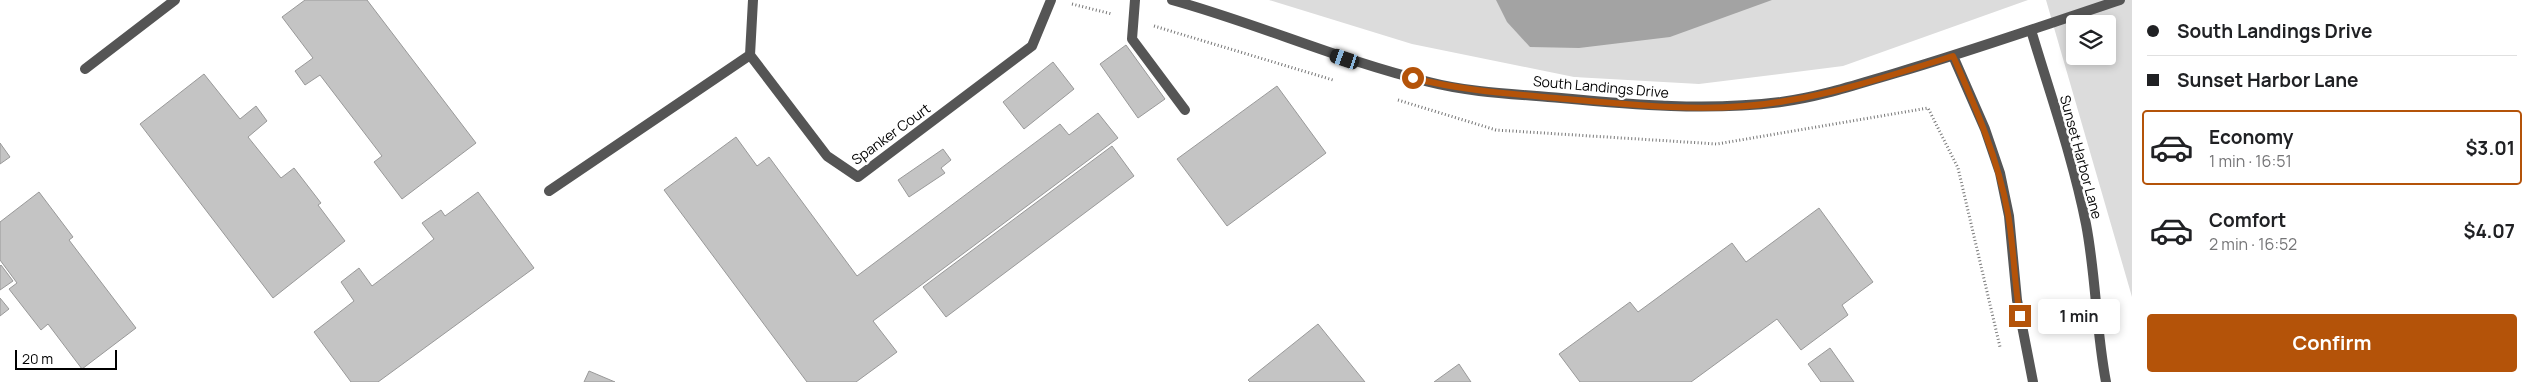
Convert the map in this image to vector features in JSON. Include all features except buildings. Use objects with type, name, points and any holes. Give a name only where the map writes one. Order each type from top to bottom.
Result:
[{"type":"street","points":[[85,69],[175,0]]},
{"type":"street","points":[[549,190],[750,55],[752,0]]},
{"type":"street","name":"Spanker Court","points":[[750,55],[827,156],[858,177],[1032,46],[1051,0]]},
{"type":"street","points":[[1135,0],[1132,39],[1185,110]]},
{"type":"street","name":"South Landings Drive","points":[[1172,0],[1215,12],[1356,63],[1432,83],[1474,90],[1647,107],[1737,107],[1784,102],[1829,93],[1953,56],[2120,0]]},
{"type":"street","name":"Sunset Harbor Lane","points":[[2031,30],[2076,179],[2086,224],[2100,351],[2106,382]]},
{"type":"street","points":[[1953,56],[1985,129],[2000,173],[2009,216],[2017,300],[2033,382]]},
{"type":"path","points":[[1063,2],[1133,19],[1334,80]]},
{"type":"path","points":[[1391,98],[1496,130],[1717,144],[1928,108],[1958,168],[2002,353]]},
{"type":"shaded area","points":[[1269,0],[2028,0],[1843,66],[1699,84],[1574,77],[1412,44]]},
{"type":"shaded area","points":[[1496,0],[1772,0],[1670,37],[1579,48],[1530,47],[1507,22]]},
{"type":"shaded area","points":[[2046,0],[2132,0],[2132,297]]},
{"type":"route","points":[[1413,78],[1474,90],[1647,107],[1737,107],[1784,102],[1829,93],[1953,56],[1985,129],[2000,173],[2009,216],[2020,316]]}]
